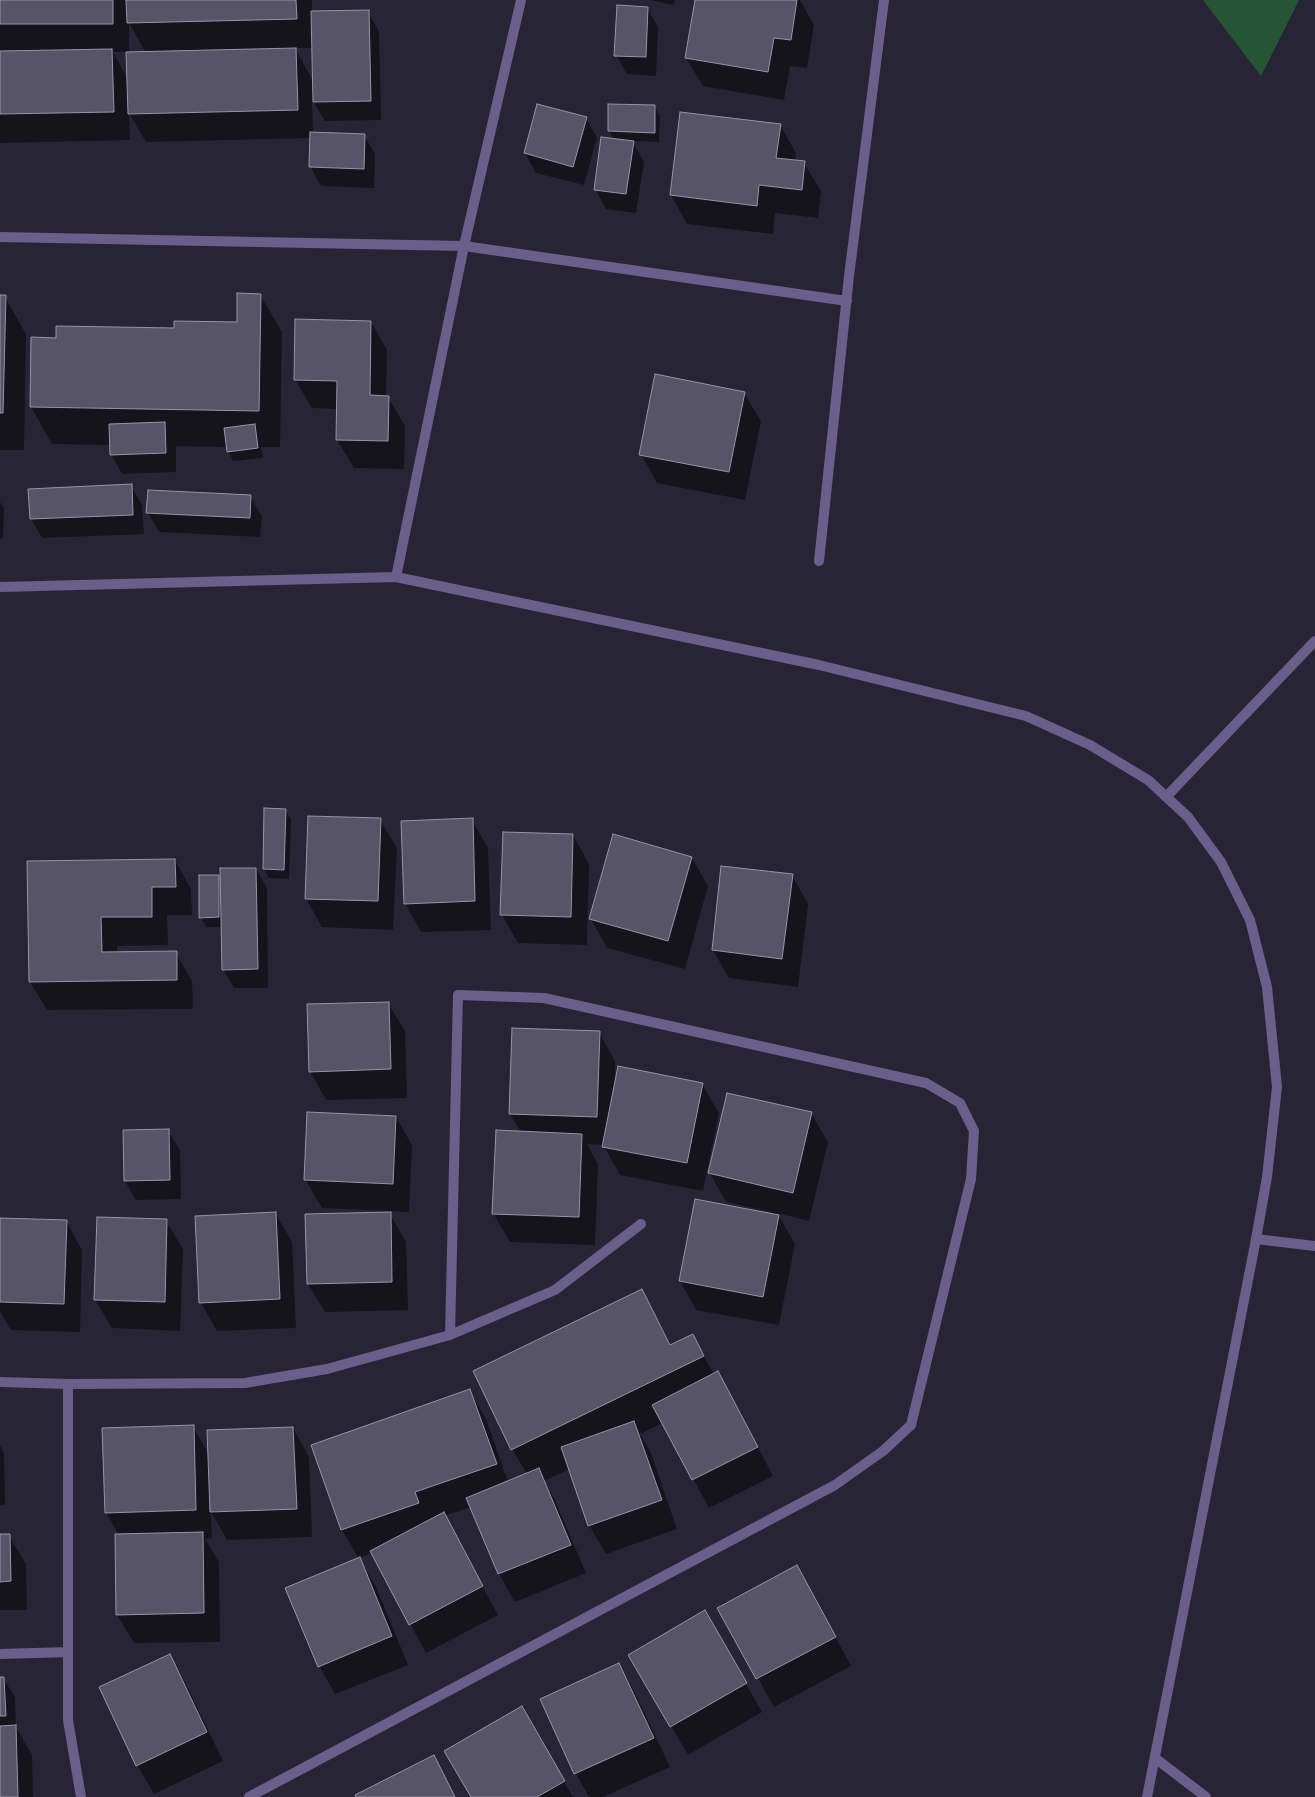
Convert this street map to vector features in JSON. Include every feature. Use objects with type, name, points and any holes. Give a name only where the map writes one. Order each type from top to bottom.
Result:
[{"type":"street","points":[[396,577],[464,246],[522,0]]},
{"type":"street","points":[[819,561],[847,301],[884,0]]},
{"type":"street","points":[[0,237],[464,246],[847,301]]},
{"type":"street","points":[[0,587],[396,577],[819,665],[1026,716],[1090,745],[1148,780],[1188,817],[1221,862],[1250,920],[1267,987],[1278,1087],[1267,1178],[1256,1239],[1147,1797]]},
{"type":"street","points":[[1166,797],[1315,641]]},
{"type":"street","points":[[249,1797],[835,1485],[883,1451],[912,1426],[971,1179],[974,1131],[960,1103],[926,1083],[544,998],[458,995],[450,1335]]},
{"type":"street","points":[[0,1382],[68,1384],[245,1383],[327,1369],[450,1335],[555,1290],[641,1224]]},
{"type":"street","points":[[1256,1239],[1315,1246]]},
{"type":"street","points":[[68,1384],[68,1720],[81,1797]]},
{"type":"street","points":[[0,1654],[68,1652]]},
{"type":"street","points":[[1155,1758],[1206,1797]]},
{"type":"green space","points":[[1203,0],[1299,0],[1261,76]]},
{"type":"building","points":[[0,0],[113,0],[113,24],[0,24]]},
{"type":"building","points":[[126,0],[296,0],[297,19],[127,23]]},
{"type":"building","points":[[695,0],[797,0],[791,40],[774,38],[768,72],[685,58]]},
{"type":"building","points":[[617,5],[648,7],[646,57],[614,56]]},
{"type":"building","points":[[369,10],[371,101],[313,102],[311,11]]},
{"type":"building","points":[[296,48],[298,110],[128,114],[126,52]]},
{"type":"building","points":[[112,49],[114,112],[0,114],[0,51]]},
{"type":"building","points":[[537,104],[587,117],[573,167],[524,153]]},
{"type":"building","points":[[608,104],[655,105],[655,133],[608,131]]},
{"type":"building","points":[[680,112],[781,124],[776,158],[805,161],[802,190],[759,185],[757,206],[670,195]]},
{"type":"building","points":[[310,132],[365,134],[364,169],[309,167]]},
{"type":"building","points":[[601,137],[634,141],[626,194],[594,190]]},
{"type":"building","points":[[237,293],[261,294],[259,411],[30,407],[31,337],[56,338],[56,326],[174,328],[174,321],[237,322]]},
{"type":"building","points":[[0,295],[6,295],[3,413],[0,413]]},
{"type":"building","points":[[295,319],[371,321],[370,395],[389,396],[388,441],[336,440],[337,381],[294,380]]},
{"type":"building","points":[[655,374],[745,392],[729,472],[639,455]]},
{"type":"building","points":[[165,422],[166,453],[110,455],[109,424]]},
{"type":"building","points":[[255,424],[258,448],[227,452],[224,428]]},
{"type":"building","points":[[132,484],[133,515],[30,519],[28,489]]},
{"type":"building","points":[[148,490],[251,495],[250,518],[146,513]]},
{"type":"building","points":[[264,808],[286,809],[284,870],[263,869]]},
{"type":"building","points":[[308,816],[381,818],[378,901],[305,899]]},
{"type":"building","points":[[473,818],[475,901],[404,904],[401,821]]},
{"type":"building","points":[[503,832],[573,834],[571,917],[500,915]]},
{"type":"building","points":[[613,834],[692,857],[668,941],[589,919]]},
{"type":"building","points":[[175,859],[176,887],[152,887],[152,917],[101,917],[102,952],[177,951],[177,980],[29,982],[27,861]]},
{"type":"building","points":[[721,866],[793,874],[782,959],[712,950]]},
{"type":"building","points":[[220,868],[256,868],[258,969],[222,970]]},
{"type":"building","points":[[199,875],[219,875],[219,917],[199,918]]},
{"type":"building","points":[[389,1002],[391,1069],[309,1072],[307,1004]]},
{"type":"building","points":[[512,1028],[600,1031],[597,1117],[509,1114]]},
{"type":"building","points":[[618,1066],[703,1083],[687,1163],[602,1147]]},
{"type":"building","points":[[727,1093],[812,1112],[793,1193],[708,1173]]},
{"type":"building","points":[[307,1112],[396,1116],[393,1184],[304,1180]]},
{"type":"building","points":[[169,1129],[170,1180],[124,1181],[123,1130]]},
{"type":"building","points":[[496,1130],[582,1134],[579,1217],[492,1214]]},
{"type":"building","points":[[695,1199],[779,1215],[763,1297],[679,1281]]},
{"type":"building","points":[[276,1212],[280,1299],[199,1303],[195,1216]]},
{"type":"building","points":[[391,1212],[392,1282],[307,1284],[305,1214]]},
{"type":"building","points":[[97,1217],[167,1219],[165,1302],[94,1300]]},
{"type":"building","points":[[0,1218],[67,1220],[64,1304],[0,1302]]},
{"type":"building","points":[[642,1289],[670,1345],[693,1334],[704,1356],[511,1450],[473,1371]]},
{"type":"building","points":[[718,1371],[758,1447],[692,1480],[652,1405]]},
{"type":"building","points":[[470,1389],[497,1464],[415,1492],[419,1503],[341,1530],[311,1445]]},
{"type":"building","points":[[634,1421],[662,1500],[588,1526],[561,1447]]},
{"type":"building","points":[[194,1425],[196,1510],[105,1513],[102,1428]]},
{"type":"building","points":[[293,1427],[297,1509],[210,1512],[207,1430]]},
{"type":"building","points":[[539,1468],[571,1545],[498,1574],[466,1498]]},
{"type":"building","points":[[444,1512],[483,1586],[409,1625],[370,1551]]},
{"type":"building","points":[[203,1532],[204,1613],[116,1615],[115,1534]]},
{"type":"building","points":[[0,1534],[10,1534],[11,1581],[0,1582]]},
{"type":"building","points":[[360,1557],[392,1636],[318,1667],[285,1588]]},
{"type":"building","points":[[797,1565],[836,1637],[756,1679],[717,1608]]},
{"type":"building","points":[[705,1610],[747,1683],[670,1727],[628,1655]]},
{"type":"building","points":[[170,1654],[207,1732],[136,1766],[99,1687]]},
{"type":"building","points":[[619,1663],[654,1738],[574,1774],[540,1699]]},
{"type":"building","points":[[0,1677],[4,1677],[6,1716],[0,1716]]},
{"type":"building","points":[[522,1706],[565,1781],[537,1797],[471,1797],[444,1751]]},
{"type":"building","points":[[16,1725],[18,1797],[0,1797],[0,1726]]},
{"type":"building","points":[[434,1755],[455,1797],[356,1797],[355,1795]]}]
